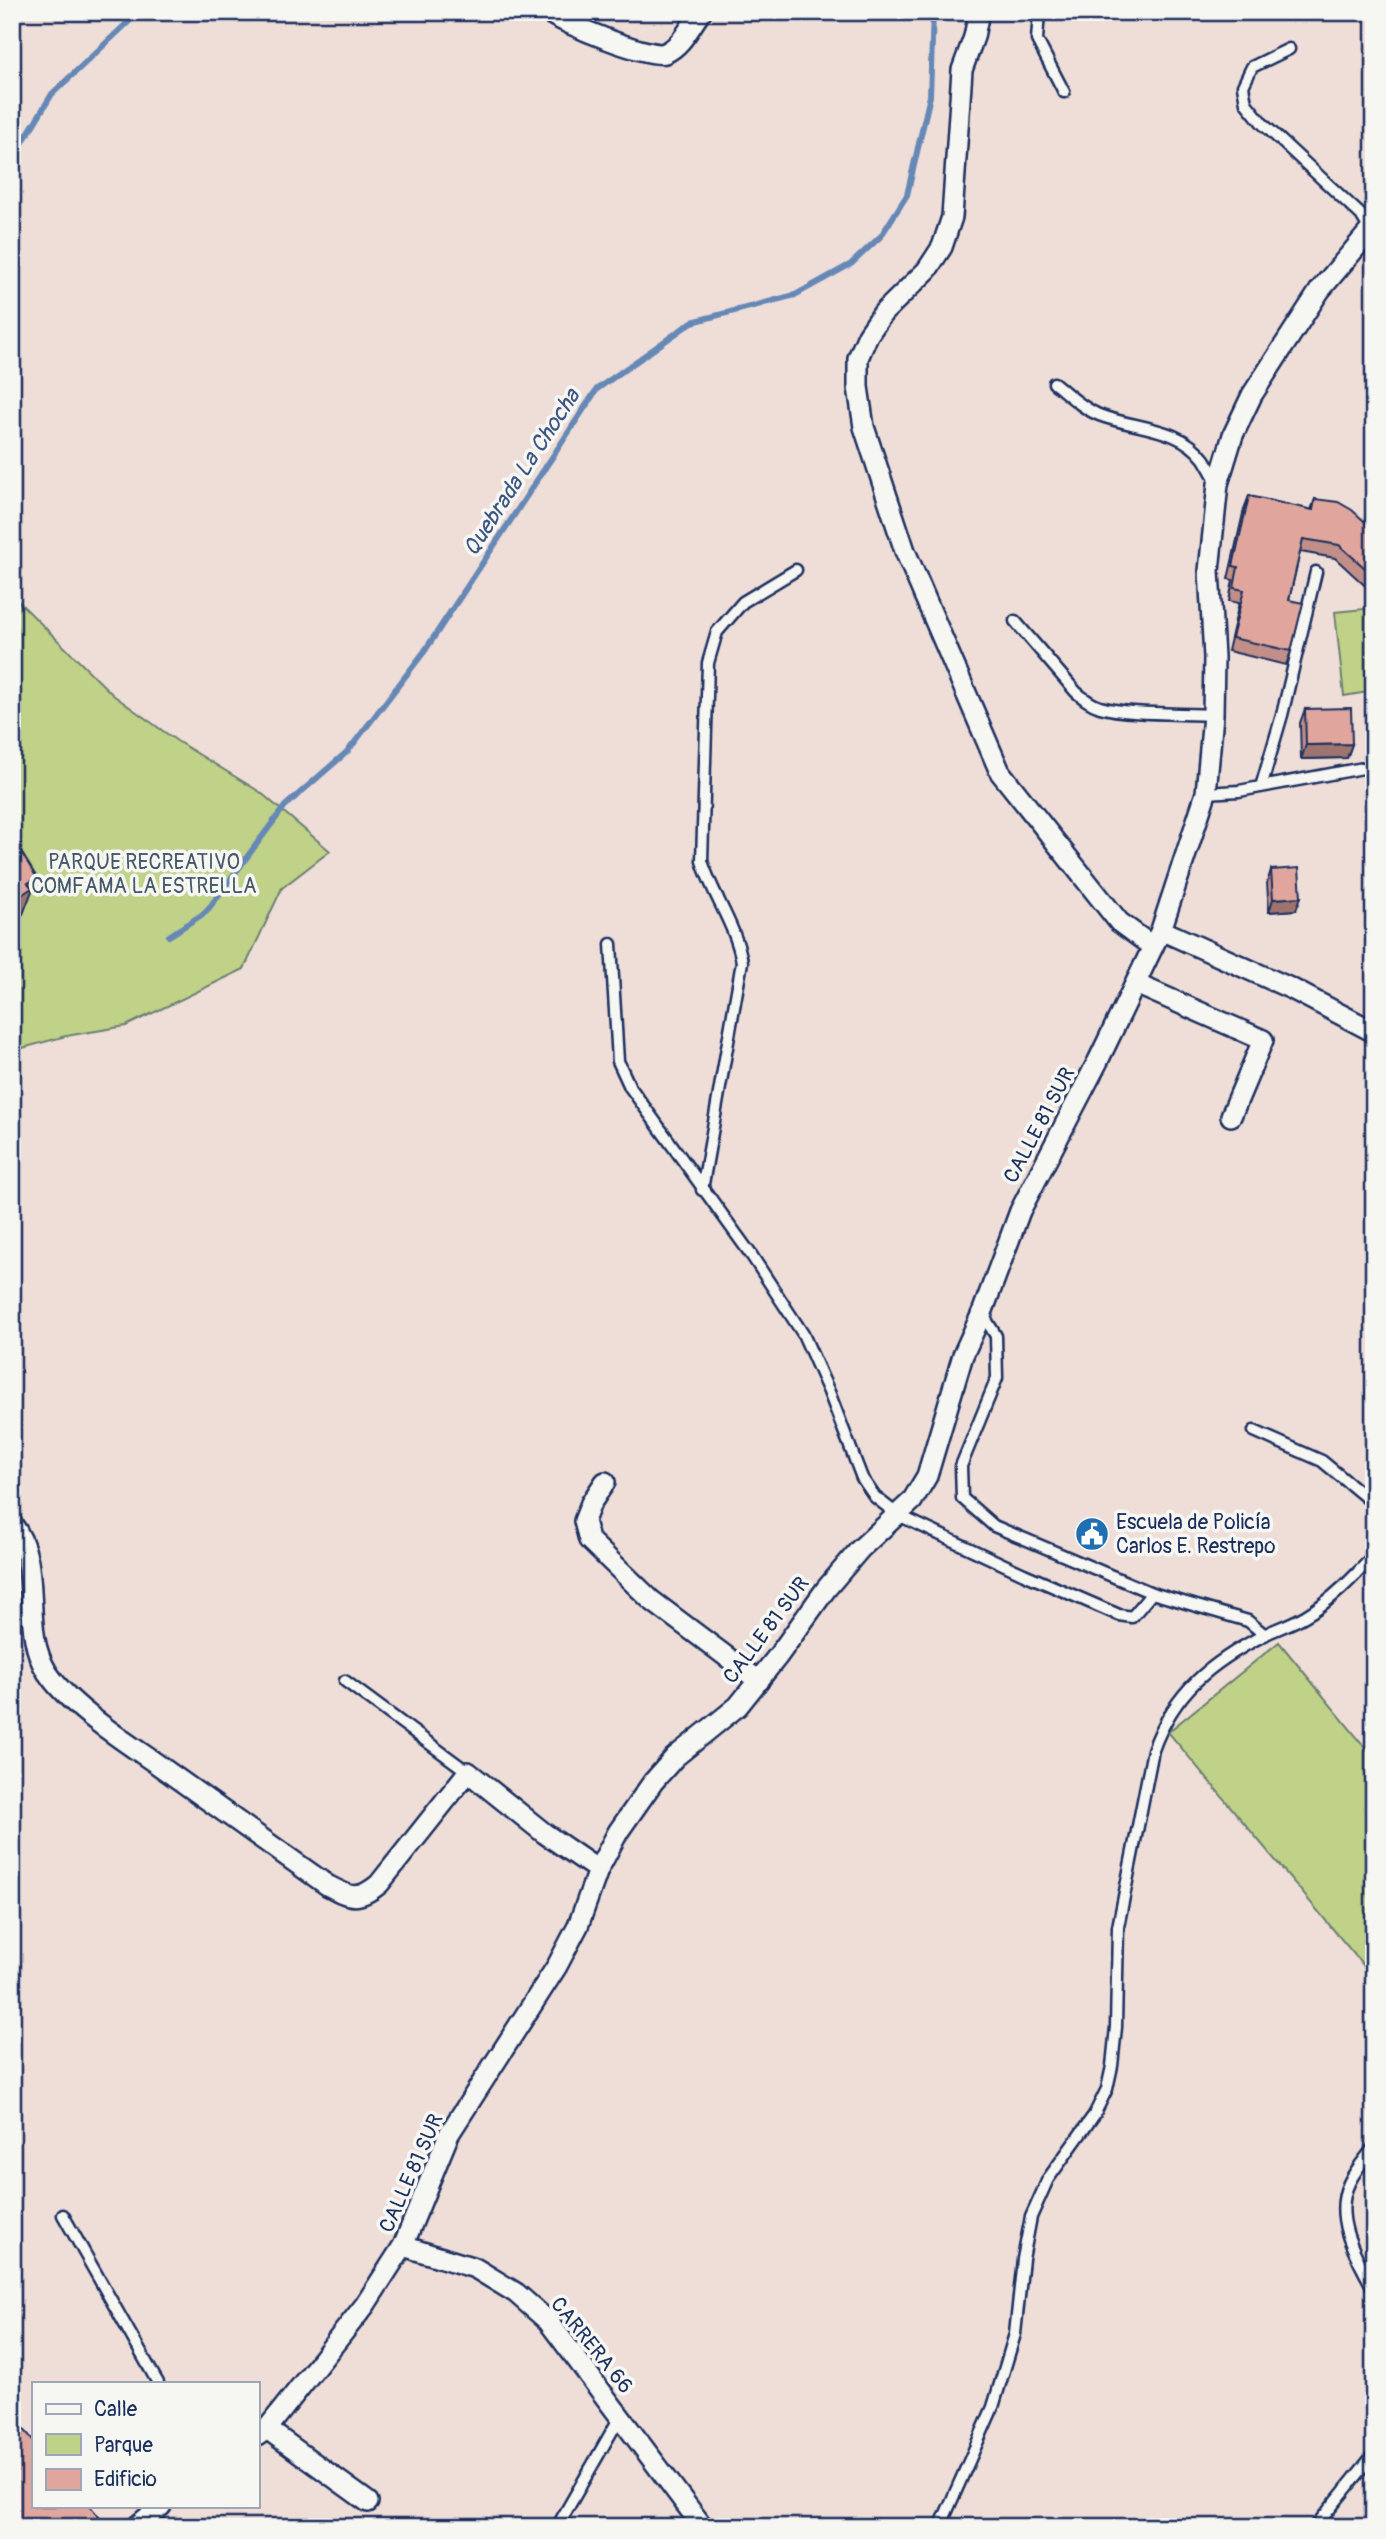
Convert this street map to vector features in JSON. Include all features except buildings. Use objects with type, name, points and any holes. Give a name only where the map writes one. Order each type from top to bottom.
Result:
[{"type":"street","points":[[548,12],[569,25],[640,52],[656,55],[673,48],[701,12]]},
{"type":"street","points":[[979,12],[962,70],[951,217],[942,247],[927,270],[883,313],[868,335],[858,358],[858,387],[864,427],[905,551],[1000,772],[1119,922],[1292,989],[1374,1032]]},
{"type":"street","name":"CALLE 81 SUR","points":[[262,2432],[365,2305],[403,2246],[449,2134],[557,1966],[578,1926],[598,1870],[618,1832],[653,1782],[675,1757],[738,1706],[826,1589],[860,1549],[912,1501],[927,1476],[963,1355],[1020,1212],[1157,938],[1206,793],[1213,715],[1214,657],[1209,571],[1218,484],[1233,435],[1252,395],[1320,290],[1372,228]]},
{"type":"street","points":[[1136,984],[1263,1040],[1231,1116]]},
{"type":"street","points":[[605,1482],[591,1503],[584,1521],[589,1540],[651,1600],[759,1681]]},
{"type":"street","points":[[12,1524],[19,1533],[26,1554],[33,1630],[38,1655],[48,1674],[72,1699],[113,1733],[327,1885],[346,1895],[358,1897],[367,1894],[379,1884],[468,1772],[544,1833],[598,1870]]},
{"type":"street","name":"CARRERA 66","points":[[403,2246],[475,2268],[516,2293],[548,2321],[703,2527]]},
{"type":"street","points":[[262,2432],[368,2502]]},
{"type":"street","points":[[136,2527],[159,2508]]},
{"type":"lane","points":[[1039,12],[1037,40],[1063,92]]},
{"type":"lane","points":[[1289,49],[1252,67],[1243,86],[1247,103],[1263,124],[1372,228]]},
{"type":"lane","points":[[1054,383],[1088,410],[1176,435],[1204,459],[1218,484]]},
{"type":"lane","points":[[702,1190],[742,962],[739,943],[709,885],[702,861],[708,663],[717,632],[743,602],[796,570]]},
{"type":"lane","points":[[1261,787],[1282,715],[1316,572]]},
{"type":"lane","points":[[1015,621],[1076,692],[1100,707],[1213,715]]},
{"type":"lane","points":[[1206,793],[1261,787],[1374,766]]},
{"type":"lane","points":[[611,944],[618,1061],[630,1087],[752,1256],[803,1334],[830,1392],[862,1478],[875,1497],[898,1515],[1119,1615],[1132,1617],[1152,1593]]},
{"type":"lane","points":[[982,1313],[996,1336],[997,1378],[961,1466],[962,1498],[994,1526],[1152,1593],[1248,1621],[1265,1635]]},
{"type":"lane","points":[[1254,1431],[1322,1461],[1374,1504]]},
{"type":"lane","points":[[940,2527],[993,2407],[1015,2334],[1023,2259],[1031,2217],[1048,2179],[1094,2115],[1107,2089],[1116,2027],[1118,1927],[1153,1750],[1163,1723],[1182,1694],[1210,1668],[1265,1635],[1306,1615],[1330,1597],[1374,1555]]},
{"type":"lane","points":[[345,1681],[468,1772]]},
{"type":"lane","points":[[1374,2147],[1349,2184],[1343,2208],[1346,2230],[1374,2290]]},
{"type":"lane","points":[[64,2215],[157,2382]]},
{"type":"lane","points":[[557,2527],[620,2417]]},
{"type":"lane","points":[[1315,2527],[1374,2454]]},
{"type":"green space","name":"PARQUE RECREATIVO COMFAMA LA ESTRELLA","points":[[12,595],[113,695],[177,741],[260,792],[330,851],[282,888],[244,969],[126,1026],[66,1036],[12,1051]]},
{"type":"green space","points":[[1374,608],[1374,691],[1344,696],[1335,612]]},
{"type":"green space","points":[[1279,1642],[1374,1758],[1374,1965],[1368,1971],[1168,1732]]},
{"type":"waterway","points":[[12,160],[52,94],[139,12]]},
{"type":"waterway","name":"Quebrada La Chocha","points":[[169,936],[206,912],[285,806],[348,751],[424,652],[597,389],[692,322],[795,295],[851,264],[881,236],[907,195],[930,96],[933,12]]},
{"type":"place","name":"Escuela de Policía Carlos E. Restrepo","points":[[1092,1534]]}]
